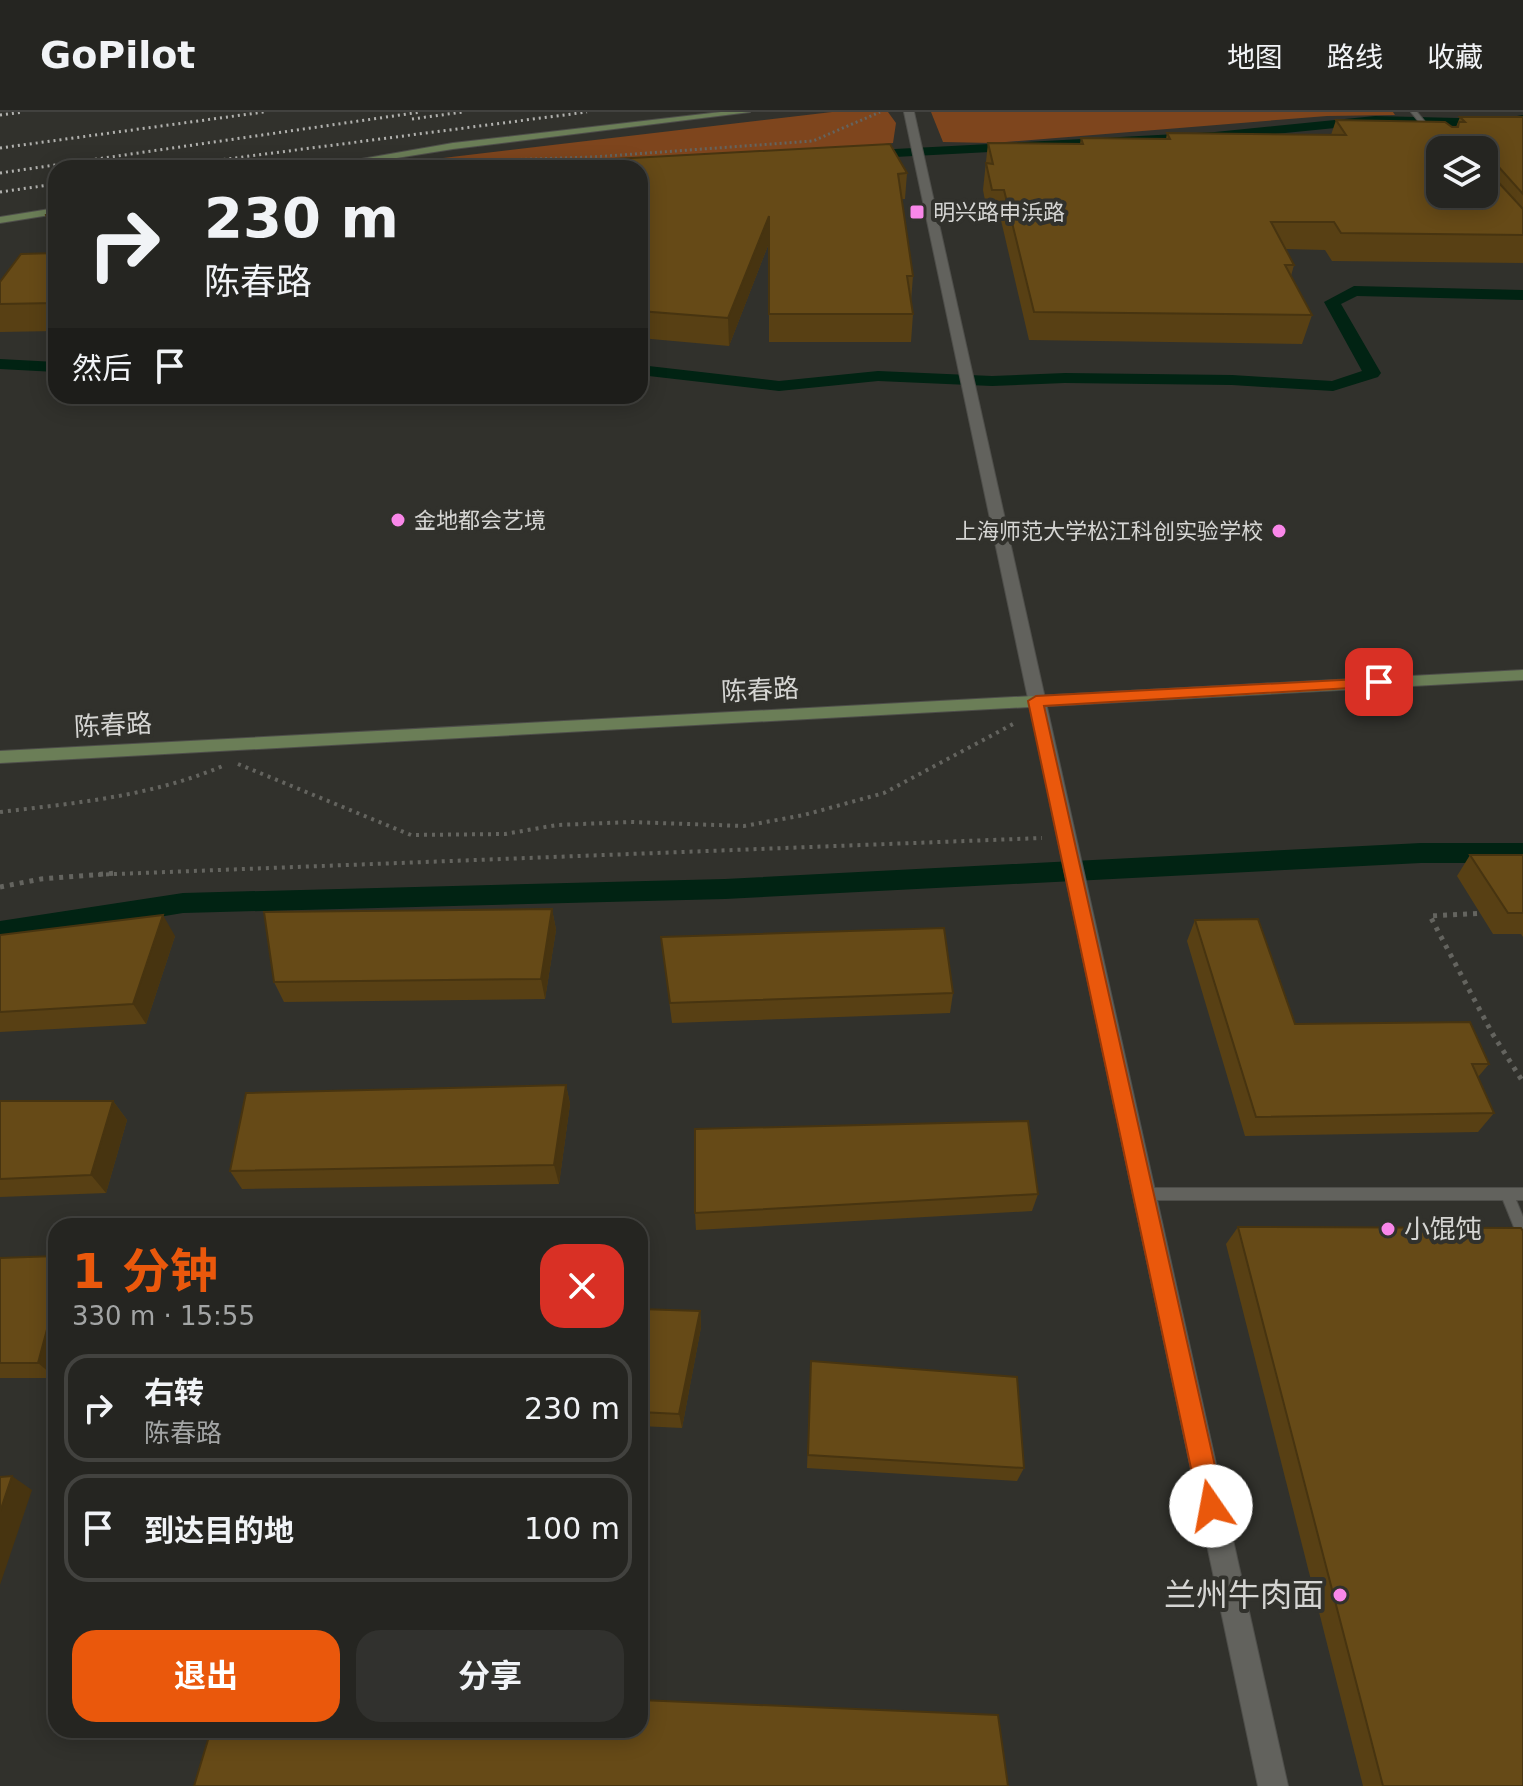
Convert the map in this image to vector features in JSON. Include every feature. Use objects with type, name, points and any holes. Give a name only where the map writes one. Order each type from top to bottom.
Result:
[{"type":"street","points":[[365,160],[453,146],[745,112]]},
{"type":"street","points":[[909,112],[1273,1786]]},
{"type":"street","points":[[0,220],[48,212]]},
{"type":"street","name":"陈春路","points":[[0,757],[1523,675]]},
{"type":"lane","points":[[1414,112],[1434,136]]},
{"type":"lane","points":[[1143,1194],[1523,1194]]},
{"type":"lane","points":[[1507,1194],[1523,1233]]},
{"type":"path","points":[[502,160],[593,157],[813,141],[880,112]]},
{"type":"path","points":[[0,812],[75,802],[201,777],[231,762],[411,835],[505,834],[557,825],[631,822],[744,826],[804,815],[884,793],[1015,723]]},
{"type":"path","points":[[0,887],[41,879],[122,873],[1042,838]]},
{"type":"path","points":[[1492,913],[1430,916],[1492,1033],[1523,1082]]},
{"type":"shaded area","points":[[832,112],[888,112],[896,123],[893,143],[827,151],[676,155],[634,160],[427,160]]},
{"type":"shaded area","points":[[931,112],[1393,112],[1395,115],[1327,116],[993,143],[943,142]]},
{"type":"building","points":[[1460,117],[1523,117],[1523,194],[1498,166],[1498,136],[1426,136],[1426,208],[1498,208],[1498,182],[1523,209],[1523,235],[1341,233],[1334,222],[1271,222],[1294,265],[1285,265],[1312,315],[1034,312],[1004,190],[992,190],[986,163],[993,164],[988,143],[1083,144],[1081,138],[1170,139],[1167,133],[1346,135],[1336,120],[1445,122],[1452,127],[1458,127],[1459,122],[1465,122]]},
{"type":"building","points":[[890,144],[907,173],[898,174],[913,276],[907,276],[913,314],[769,314],[769,216],[728,318],[648,312],[648,160],[596,160]]},
{"type":"building","points":[[48,253],[48,303],[0,304],[0,282],[21,254]]},
{"type":"building","points":[[1470,855],[1523,855],[1523,913],[1508,913]]},
{"type":"building","points":[[552,909],[541,979],[274,982],[264,912]]},
{"type":"building","points":[[163,915],[133,1004],[0,1012],[0,935]]},
{"type":"building","points":[[1258,919],[1295,1024],[1470,1022],[1489,1064],[1472,1064],[1494,1113],[1256,1117],[1195,920]]},
{"type":"building","points":[[944,928],[953,993],[670,1003],[661,937]]},
{"type":"building","points":[[566,1085],[554,1165],[230,1171],[246,1093]]},
{"type":"building","points":[[0,1101],[113,1101],[91,1175],[0,1179]]},
{"type":"building","points":[[1028,1121],[1038,1194],[695,1213],[695,1129]]},
{"type":"building","points":[[1238,1227],[1521,1228],[1523,1231],[1523,1786],[1383,1786]]},
{"type":"building","points":[[48,1256],[48,1326],[38,1363],[0,1363],[0,1258]]},
{"type":"building","points":[[648,1309],[700,1311],[679,1414],[648,1412]]},
{"type":"building","points":[[811,1361],[1017,1377],[1024,1468],[808,1455]]},
{"type":"building","points":[[12,1476],[0,1512],[0,1477]]},
{"type":"building","points":[[648,1700],[998,1715],[1008,1786],[194,1786],[209,1738],[648,1738]]},
{"type":"waterway","points":[[857,155],[1215,136],[1375,120],[1499,123],[1523,119]]},
{"type":"waterway","points":[[648,371],[779,386],[878,376],[992,381],[1065,378],[1232,380],[1333,386],[1372,373],[1332,302],[1354,291],[1523,295]]},
{"type":"waterway","points":[[0,364],[48,367]]},
{"type":"waterway","points":[[0,932],[183,903],[725,889],[1421,853],[1523,853]]},
{"type":"railway","points":[[0,115],[23,112]]},
{"type":"railway","points":[[0,148],[264,112]]},
{"type":"railway","points":[[90,160],[421,112]]},
{"type":"railway","points":[[412,119],[463,112]]},
{"type":"railway","points":[[219,160],[587,112]]},
{"type":"railway","points":[[0,173],[48,166]]},
{"type":"railway","points":[[0,192],[48,185]]},
{"type":"place","name":"明兴路申浜路","points":[[917,212]]},
{"type":"place","name":"金地都会艺境","points":[[398,520]]},
{"type":"place","name":"上海师范大学松江科创实验学校","points":[[1279,531]]},
{"type":"place","name":"小馄饨","points":[[1388,1229]]},
{"type":"place","name":"兰州牛肉面","points":[[1340,1595]]},
{"type":"route","points":[[1211,1506],[1036,701],[1379,682]]}]
